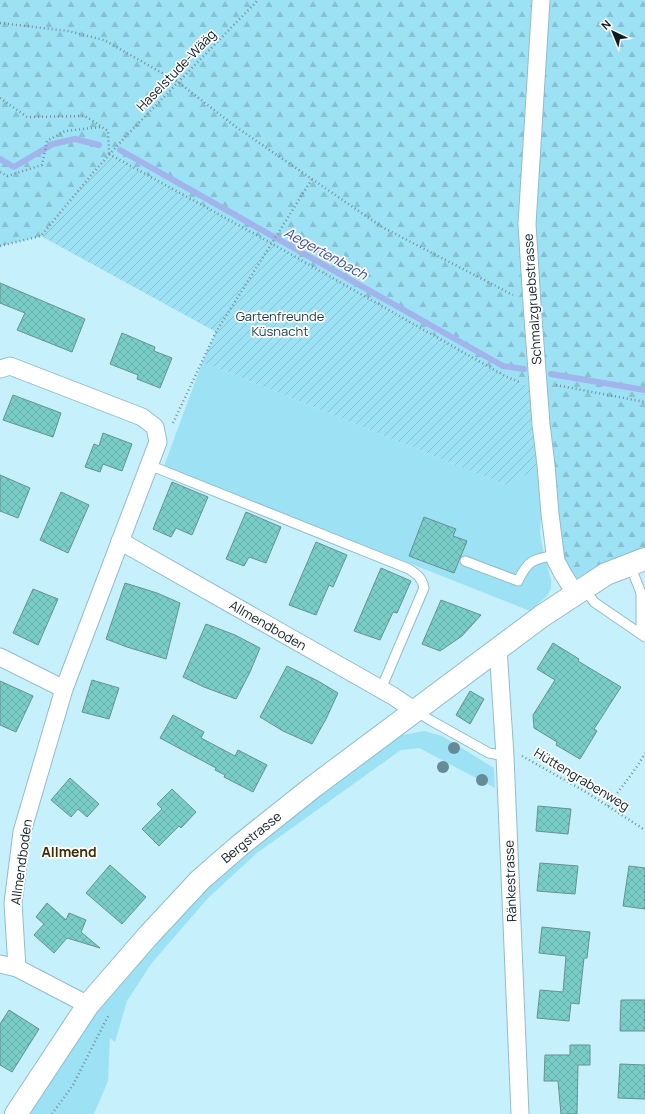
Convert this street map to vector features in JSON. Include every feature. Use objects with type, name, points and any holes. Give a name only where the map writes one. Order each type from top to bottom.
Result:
[{"type":"street","name":"Schmalzgruebstrasse","points":[[541,0],[527,224],[532,304],[541,424],[556,561],[563,574],[579,590]]},
{"type":"street","points":[[0,369],[10,366],[142,417],[155,427],[158,442]]},
{"type":"street","name":"Allmendboden","points":[[17,968],[13,903],[22,832],[64,688],[158,442]]},
{"type":"street","name":"Allmendboden","points":[[120,541],[381,689],[414,711]]},
{"type":"street","name":"Bergstrasse","points":[[16,1114],[88,1005],[147,937],[200,880],[239,846],[301,797],[498,648],[579,590],[606,574],[637,562]]},
{"type":"street","name":"Ränkestrasse","points":[[498,648],[505,756],[520,1114]]},
{"type":"street","points":[[0,658],[64,688]]},
{"type":"street","points":[[0,964],[17,968],[88,1005]]},
{"type":"lane","points":[[149,465],[409,569],[417,574],[422,581],[424,588],[381,689]]},
{"type":"lane","points":[[465,561],[518,581],[522,572],[537,558],[556,555]]},
{"type":"lane","points":[[637,562],[641,593],[643,635]]},
{"type":"lane","points":[[579,590],[643,635]]},
{"type":"lane","points":[[414,711],[490,753],[505,756]]},
{"type":"path","name":"Haselstude-Wääg","points":[[0,246],[40,236],[109,154],[258,0]]},
{"type":"path","points":[[0,23],[68,31],[104,40],[178,82],[236,127],[382,227],[532,304]]},
{"type":"path","points":[[0,98],[27,117],[85,116],[108,131],[109,154],[271,243],[505,376],[526,385],[554,385],[645,402]]},
{"type":"path","points":[[0,172],[7,176],[42,165],[47,141],[65,131],[102,127]]},
{"type":"path","points":[[158,442],[172,426],[216,332],[312,179]]},
{"type":"path","points":[[608,806],[639,764],[645,753]]},
{"type":"path","name":"Hüttengrabenweg","points":[[505,756],[523,756],[608,806],[645,830]]},
{"type":"path","points":[[52,1114],[73,1085],[112,1009]]},
{"type":"green space","points":[[0,0],[645,0],[645,559],[575,593],[563,574],[538,384],[526,385],[505,376],[271,243],[109,154],[41,236],[0,246]]},
{"type":"green space","name":"Gartenfreunde Küsnacht","points":[[109,154],[271,243],[505,376],[526,385],[538,384],[546,465],[505,485],[202,363],[216,332],[41,236]]},
{"type":"green space","points":[[202,363],[505,485],[539,468],[542,503],[540,532],[551,580],[551,589],[547,596],[530,611],[164,466]]},
{"type":"green space","points":[[424,731],[442,736],[494,768],[495,788],[419,748],[401,750],[257,853],[209,897],[151,964],[127,1001],[115,1042],[110,1038],[108,1081],[94,1114],[16,1114],[96,1013],[203,890],[249,849],[397,736]]},
{"type":"building","points":[[0,283],[85,319],[72,352],[17,330],[25,313],[0,303]]},
{"type":"building","points":[[122,333],[155,347],[154,351],[172,358],[160,388],[137,379],[138,375],[110,364]]},
{"type":"building","points":[[13,395],[61,413],[53,437],[3,420]]},
{"type":"building","points":[[103,433],[132,444],[122,471],[103,464],[100,472],[85,467],[94,444],[99,446]]},
{"type":"building","points":[[0,475],[30,488],[18,518],[0,511]]},
{"type":"building","points":[[172,482],[208,497],[192,535],[176,528],[171,537],[153,529]]},
{"type":"building","points":[[61,492],[89,505],[68,553],[40,540]]},
{"type":"building","points":[[246,512],[281,527],[266,563],[249,557],[244,566],[226,559]]},
{"type":"building","points":[[424,517],[456,529],[453,536],[467,541],[454,573],[409,556]]},
{"type":"building","points":[[316,542],[347,555],[333,587],[329,585],[316,615],[289,605]]},
{"type":"building","points":[[381,568],[411,581],[397,613],[393,612],[380,640],[354,631]]},
{"type":"building","points":[[125,583],[157,593],[180,603],[166,659],[106,639]]},
{"type":"building","points":[[33,589],[58,599],[38,645],[13,633]]},
{"type":"building","points":[[441,600],[481,615],[462,636],[440,651],[422,644]]},
{"type":"building","points":[[206,624],[235,635],[260,648],[236,699],[183,677]]},
{"type":"building","points":[[553,643],[579,659],[578,661],[621,687],[594,729],[597,731],[580,759],[556,745],[557,742],[534,728],[533,715],[555,680],[537,669]]},
{"type":"building","points":[[287,666],[318,681],[338,693],[312,744],[283,731],[260,717]]},
{"type":"building","points":[[92,680],[119,688],[109,719],[82,712]]},
{"type":"building","points":[[0,681],[33,696],[16,732],[0,725]]},
{"type":"building","points":[[470,691],[484,699],[470,724],[456,715]]},
{"type":"building","points":[[173,715],[204,732],[201,738],[235,756],[238,750],[267,765],[253,792],[224,777],[225,775],[215,770],[216,768],[160,738]]},
{"type":"building","points":[[70,778],[99,804],[87,817],[78,809],[71,817],[51,800]]},
{"type":"building","points":[[172,789],[196,812],[181,828],[179,826],[159,846],[142,829],[162,809],[157,804]]},
{"type":"building","points":[[538,806],[571,809],[568,834],[536,831]]},
{"type":"building","points":[[540,863],[578,866],[575,894],[537,891]]},
{"type":"building","points":[[110,865],[146,897],[122,924],[86,893]]},
{"type":"building","points":[[629,866],[645,868],[645,909],[623,906]]},
{"type":"building","points":[[47,903],[66,920],[69,913],[86,920],[81,932],[100,948],[67,938],[54,953],[34,935],[44,924],[36,917]]},
{"type":"building","points":[[542,927],[590,932],[587,958],[584,958],[579,1004],[571,1003],[569,1021],[537,1018],[540,990],[563,992],[566,956],[539,953]]},
{"type":"building","points":[[621,1000],[645,1000],[645,1031],[620,1031]]},
{"type":"building","points":[[9,1010],[39,1029],[12,1072],[0,1065],[0,1024]]},
{"type":"building","points":[[570,1045],[590,1045],[590,1065],[578,1065],[577,1114],[561,1114],[558,1081],[544,1081],[545,1055],[570,1055]]},
{"type":"building","points":[[620,1064],[645,1065],[645,1099],[618,1098]]},
{"type":"waterway","name":"Aegertenbach","points":[[0,159],[14,167],[53,144],[75,139],[99,145]]},
{"type":"waterway","name":"Aegertenbach","points":[[120,150],[503,366],[524,369]]},
{"type":"waterway","name":"Aegertenbach","points":[[551,374],[645,390]]},
{"type":"district","name":"Allmend","points":[[69,851]]}]
